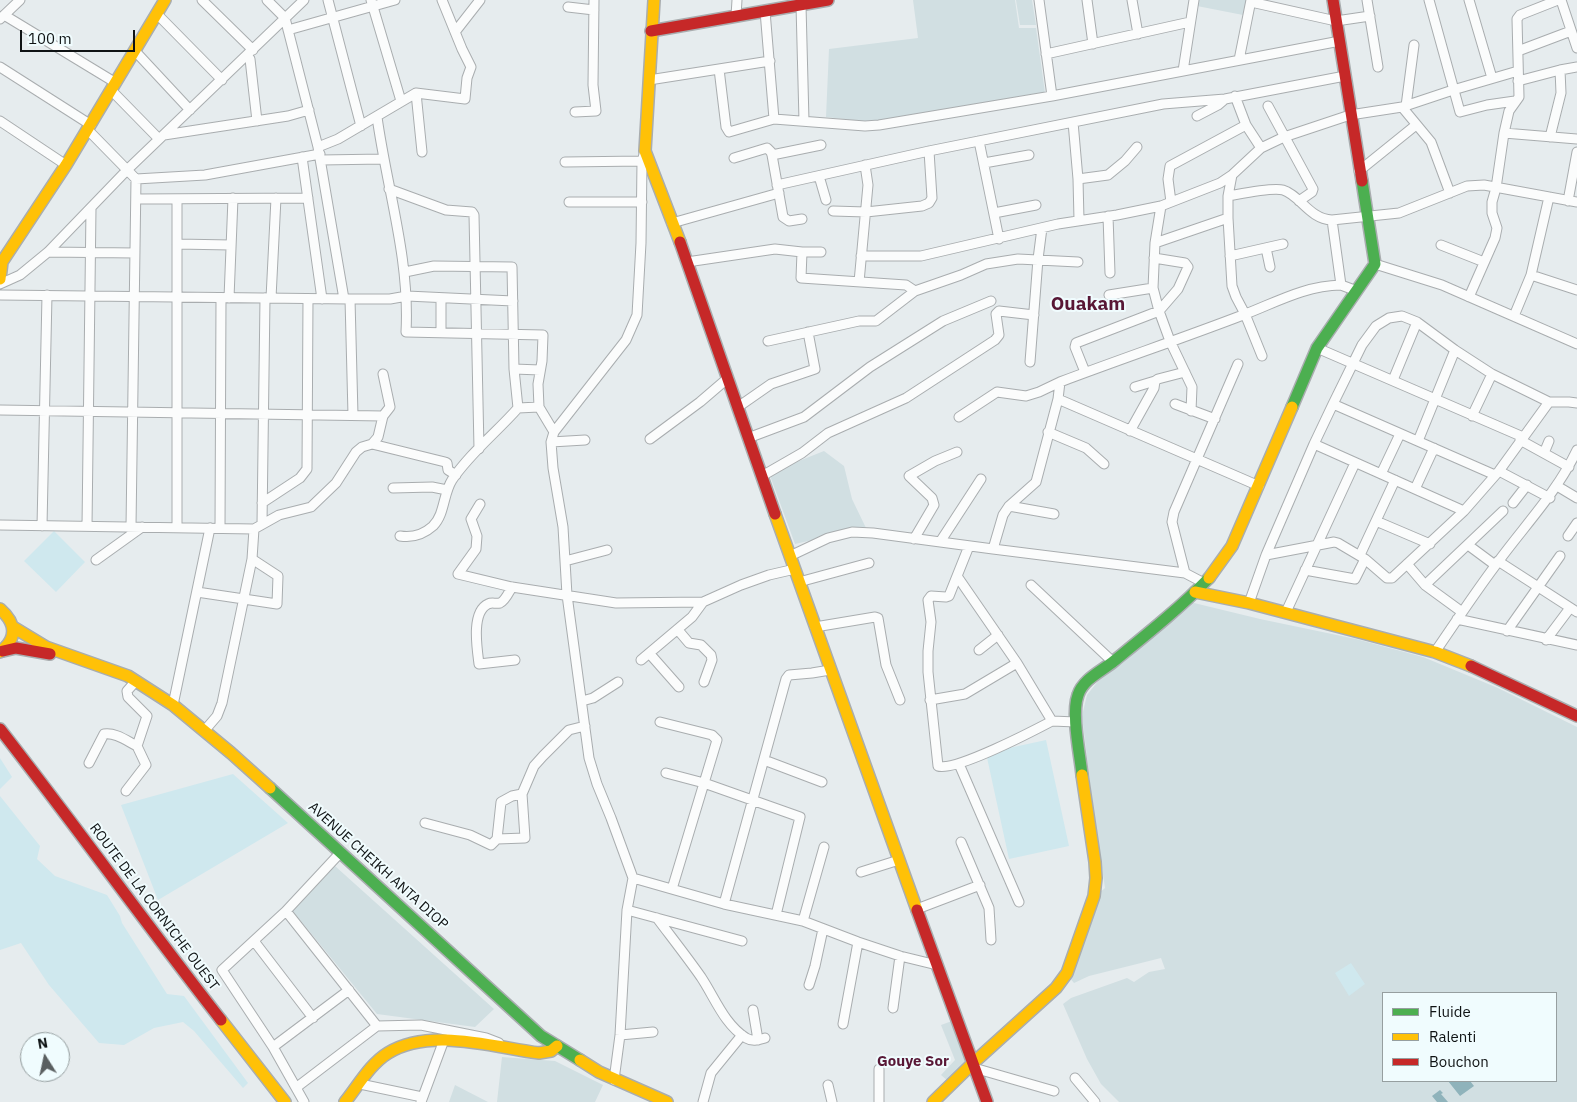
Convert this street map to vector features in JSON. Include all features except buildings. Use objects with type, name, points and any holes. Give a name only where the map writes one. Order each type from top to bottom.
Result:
[{"type":"main road","points":[[0,279],[1,262],[66,165],[166,0]]},
{"type":"main road","points":[[654,0],[644,156],[672,223],[830,670],[987,1102]]},
{"type":"main road","points":[[651,31],[828,0]]},
{"type":"main road","points":[[933,1102],[1056,988],[1067,972],[1094,896],[1097,872],[1089,828],[1076,722],[1075,708],[1078,693],[1086,682],[1113,662],[1195,592],[1214,572],[1232,546],[1317,348],[1375,264],[1333,0]]},
{"type":"main road","points":[[1195,592],[1286,612],[1435,652],[1482,670],[1577,716]]},
{"type":"main road","points":[[0,609],[11,620],[13,627],[11,640],[1,652]]},
{"type":"main road","points":[[13,627],[31,639],[67,656]]},
{"type":"main road","points":[[1,652],[16,648],[57,656],[67,656]]},
{"type":"main road","name":"AVENUE CHEIKH ANTA DIOP","points":[[67,656],[111,670],[136,681],[174,704],[341,852],[541,1036],[614,1080],[667,1102]]},
{"type":"main road","name":"ROUTE DE LA CORNICHE OUEST","points":[[0,729],[76,827],[152,932],[285,1102]]},
{"type":"main road","name":"ROUTE DE LA CORNICHE OUEST","points":[[0,742],[88,856],[151,944],[274,1102]]},
{"type":"main road","points":[[511,1048],[541,1036]]},
{"type":"main road","points":[[344,1102],[380,1061],[398,1048],[419,1041],[444,1040],[539,1053],[551,1051],[557,1046]]},
{"type":"street","points":[[202,0],[250,53],[258,121]]},
{"type":"street","points":[[267,0],[285,18],[320,153],[347,299],[353,415]]},
{"type":"street","points":[[0,284],[20,275],[48,252],[128,169],[304,0]]},
{"type":"street","points":[[328,0],[331,18],[361,126]]},
{"type":"street","points":[[288,30],[331,18],[372,2],[395,0]]},
{"type":"street","points":[[320,153],[338,139],[416,93],[465,98],[472,67],[442,0]]},
{"type":"street","points":[[455,32],[480,0]]},
{"type":"street","points":[[736,16],[737,0]]},
{"type":"street","points":[[1039,0],[1052,96]]},
{"type":"street","points":[[1087,0],[1093,44]]},
{"type":"street","points":[[1132,0],[1138,34]]},
{"type":"street","points":[[1183,71],[1194,0]]},
{"type":"street","points":[[1367,0],[1378,67]]},
{"type":"street","points":[[1428,0],[1460,112],[1487,105],[1516,101]]},
{"type":"street","points":[[1469,0],[1492,78]]},
{"type":"street","points":[[1469,297],[1496,233],[1492,202],[1509,111],[1519,97],[1518,16],[1559,0],[1577,48]]},
{"type":"street","points":[[1239,60],[1251,1],[1336,22],[1370,16]]},
{"type":"street","points":[[15,2],[2,17],[114,87],[162,138]]},
{"type":"street","points":[[372,2],[401,101]]},
{"type":"street","points":[[801,4],[804,121]]},
{"type":"street","points":[[568,7],[594,5],[593,85],[596,111],[575,112]]},
{"type":"street","points":[[765,11],[774,120]]},
{"type":"street","points":[[157,14],[222,80]]},
{"type":"street","points":[[1046,54],[1190,22]]},
{"type":"street","points":[[1518,51],[1571,32]]},
{"type":"street","points":[[719,69],[726,127],[729,132],[774,120],[879,126],[1052,96],[1340,41]]},
{"type":"street","points":[[1414,45],[1404,107],[1431,142],[1450,193]]},
{"type":"street","points":[[135,51],[190,110]]},
{"type":"street","points":[[649,80],[770,61]]},
{"type":"street","points":[[0,67],[89,127],[136,179],[131,527]]},
{"type":"street","points":[[1518,82],[1577,67]]},
{"type":"street","points":[[1550,137],[1561,93],[1560,70]]},
{"type":"street","points":[[861,256],[921,256],[1079,220],[1161,206],[1213,187],[1232,175],[1262,148],[1284,137],[1350,115],[1404,107],[1518,71]]},
{"type":"street","points":[[672,223],[819,176],[929,151],[1163,104],[1225,99],[1345,76]]},
{"type":"street","points":[[416,93],[422,152]]},
{"type":"street","points":[[1235,96],[1246,125],[1262,148]]},
{"type":"street","points":[[1198,116],[1225,99]]},
{"type":"street","points":[[1268,106],[1313,190],[1298,202]]},
{"type":"street","points":[[162,138],[288,116],[309,110]]},
{"type":"street","points":[[377,117],[383,160],[405,272],[407,296],[406,332],[543,335],[542,361],[538,384],[539,407],[554,432]]},
{"type":"street","points":[[0,121],[66,165]]},
{"type":"street","points":[[1073,122],[1078,179],[1079,220]]},
{"type":"street","points":[[1359,171],[1416,124]]},
{"type":"street","points":[[1171,202],[1168,179],[1170,166],[1246,125]]},
{"type":"street","points":[[1504,133],[1577,139]]},
{"type":"street","points":[[979,141],[999,239]]},
{"type":"street","points":[[772,155],[821,145]]},
{"type":"street","points":[[1078,179],[1108,174],[1126,161],[1138,147]]},
{"type":"street","points":[[734,158],[767,148],[772,155],[783,217],[789,221],[802,219]]},
{"type":"street","points":[[833,210],[866,212],[922,206],[930,203],[932,198],[929,151]]},
{"type":"street","points":[[1228,196],[1285,191],[1321,219],[1332,220],[1399,213],[1467,186],[1484,185],[1572,201],[1577,152]]},
{"type":"street","points":[[136,179],[205,175],[320,153],[383,160]]},
{"type":"street","points":[[984,163],[1029,155]]},
{"type":"street","points":[[565,162],[644,156],[637,315],[626,340],[554,432],[551,442],[553,468],[563,527],[567,595],[589,758],[596,784],[611,818],[633,878],[627,910],[620,1035],[614,1080]]},
{"type":"street","points":[[302,157],[322,299]]},
{"type":"street","points":[[859,282],[868,185],[865,165]]},
{"type":"street","points":[[1232,175],[1228,196],[1232,286],[1262,356]]},
{"type":"street","points":[[819,176],[826,200]]},
{"type":"street","points":[[389,189],[446,210],[472,212],[474,214],[479,449]]},
{"type":"street","points":[[1514,316],[1531,275],[1549,197]]},
{"type":"street","points":[[220,528],[220,413],[225,298],[231,245],[233,198]]},
{"type":"street","points":[[205,730],[217,716],[220,709],[244,599],[262,503],[263,413],[268,298],[276,198]]},
{"type":"street","points":[[136,199],[308,198]]},
{"type":"street","points":[[177,199],[177,528]]},
{"type":"street","points":[[569,202],[642,202]]},
{"type":"street","points":[[994,213],[1036,205]]},
{"type":"street","points":[[1161,206],[1155,243],[1153,288],[1170,341],[1193,392],[1191,411]]},
{"type":"street","points":[[87,526],[91,208]]},
{"type":"street","points":[[1108,216],[1110,273]]},
{"type":"street","points":[[1155,243],[1228,218]]},
{"type":"street","points":[[1332,220],[1341,285]]},
{"type":"street","points":[[1030,362],[1042,228]]},
{"type":"street","points":[[177,244],[231,245]]},
{"type":"street","points":[[1230,256],[1283,244]]},
{"type":"street","points":[[1441,245],[1484,262]]},
{"type":"street","points":[[1266,248],[1270,267]]},
{"type":"street","points":[[686,262],[775,249],[821,252]]},
{"type":"street","points":[[48,252],[135,253]]},
{"type":"street","points":[[802,252],[801,278],[906,285],[914,291]]},
{"type":"street","points":[[1086,372],[1075,347],[1076,343],[1159,311],[1178,289],[1188,267],[1185,263],[1154,258]]},
{"type":"street","points":[[768,341],[859,321],[876,321],[914,291],[961,275],[986,264],[1009,260],[1038,259],[1078,262]]},
{"type":"street","points":[[1375,264],[1442,285],[1577,344]]},
{"type":"street","points":[[405,272],[434,266],[512,267],[514,369],[518,408]]},
{"type":"street","points":[[1531,275],[1577,290]]},
{"type":"street","points":[[958,417],[997,392],[1026,396],[1039,392],[1086,372],[1308,289],[1327,285],[1341,285],[1356,291]]},
{"type":"street","points":[[1109,295],[1153,288]]},
{"type":"street","points":[[0,295],[308,299],[390,299],[407,296],[513,300]]},
{"type":"street","points":[[42,526],[47,295]]},
{"type":"street","points":[[441,298],[441,332]]},
{"type":"street","points":[[262,503],[300,478],[306,469],[308,299]]},
{"type":"street","points":[[748,438],[804,418],[870,367],[944,320],[991,301]]},
{"type":"street","points":[[762,476],[802,454],[828,433],[906,398],[996,340],[999,335],[996,314],[999,311],[1034,316]]},
{"type":"street","points":[[1249,603],[1266,555],[1333,404],[1362,346],[1376,326],[1389,318],[1402,316],[1417,322],[1492,374],[1549,402],[1577,403]]},
{"type":"street","points":[[1393,380],[1417,322]]},
{"type":"street","points":[[738,407],[771,384],[815,369],[816,365],[808,332]]},
{"type":"street","points":[[1317,348],[1393,380],[1521,439],[1569,467]]},
{"type":"street","points":[[1418,441],[1455,350]]},
{"type":"street","points":[[1185,573],[1172,522],[1174,512],[1238,364]]},
{"type":"street","points":[[514,369],[540,370]]},
{"type":"street","points":[[1135,387],[1185,372]]},
{"type":"street","points":[[0,525],[177,528],[258,526],[279,515],[311,507],[336,483],[356,452],[372,444],[378,437],[383,416],[390,407],[383,374]]},
{"type":"street","points":[[1472,416],[1492,374]]},
{"type":"street","points":[[650,440],[728,378]]},
{"type":"street","points":[[1130,431],[1154,388],[1155,381]]},
{"type":"street","points":[[993,549],[1003,515],[1009,506],[1036,482],[1058,399],[1060,382]]},
{"type":"street","points":[[1058,399],[1259,486]]},
{"type":"street","points":[[1266,555],[1334,542],[1362,557],[1386,578],[1389,578],[1430,544],[1464,510],[1497,473],[1549,402]]},
{"type":"street","points":[[1175,404],[1215,420]]},
{"type":"street","points":[[1333,404],[1400,434],[1497,473],[1550,498]]},
{"type":"street","points":[[400,536],[416,536],[433,526],[439,518],[447,490],[456,476],[479,449],[518,408],[539,407]]},
{"type":"street","points":[[0,410],[44,409],[383,416]]},
{"type":"street","points":[[1048,432],[1086,448],[1104,464]]},
{"type":"street","points":[[1382,474],[1400,434]]},
{"type":"street","points":[[551,442],[585,440]]},
{"type":"street","points":[[1544,452],[1550,441]]},
{"type":"street","points":[[372,444],[445,462],[447,463],[448,470],[456,476]]},
{"type":"street","points":[[1314,444],[1464,510]]},
{"type":"street","points":[[1416,489],[1434,448]]},
{"type":"street","points":[[1435,652],[1497,563],[1550,498],[1577,450]]},
{"type":"street","points":[[914,539],[934,502],[909,476],[935,461],[956,452]]},
{"type":"street","points":[[1286,612],[1355,463]]},
{"type":"street","points":[[940,542],[981,479]]},
{"type":"street","points":[[1305,570],[1355,579],[1376,521],[1395,480]]},
{"type":"street","points":[[1513,503],[1526,486]]},
{"type":"street","points":[[1557,486],[1577,498]]},
{"type":"street","points":[[393,488],[432,487],[447,490]]},
{"type":"street","points":[[480,504],[472,519],[477,536],[476,549],[458,574],[512,587],[629,604],[703,602],[741,585],[795,568]]},
{"type":"street","points":[[1009,506],[1054,514]]},
{"type":"street","points":[[1425,585],[1503,511]]},
{"type":"street","points":[[1376,521],[1430,544]]},
{"type":"street","points":[[1568,536],[1577,523]]},
{"type":"street","points":[[96,560],[142,527]]},
{"type":"street","points":[[174,704],[210,528]]},
{"type":"street","points":[[790,556],[828,538],[852,532],[873,532],[914,539],[1185,573],[1204,583]]},
{"type":"street","points":[[1468,545],[1574,610],[1546,640]]},
{"type":"street","points":[[969,546],[949,596],[936,595],[928,597],[931,622],[928,651],[930,700],[938,766],[943,768],[959,764],[1052,721],[1076,722]]},
{"type":"street","points":[[565,561],[607,550]]},
{"type":"street","points":[[1507,631],[1560,556]]},
{"type":"street","points":[[197,592],[277,604],[278,576],[252,559]]},
{"type":"street","points":[[799,582],[869,563]]},
{"type":"street","points":[[1407,564],[1425,585],[1460,616],[1507,631],[1577,645]]},
{"type":"street","points":[[957,576],[1017,663],[1052,721]]},
{"type":"street","points":[[1031,586],[1113,662]]},
{"type":"street","points":[[512,587],[504,600],[491,602],[484,607],[479,615],[476,635],[479,664],[515,660]]},
{"type":"street","points":[[641,660],[692,618],[703,602]]},
{"type":"street","points":[[815,627],[878,618],[886,666],[900,700]]},
{"type":"street","points":[[678,630],[689,643],[701,646],[711,655],[712,660],[704,682]]},
{"type":"street","points":[[979,650],[998,635]]},
{"type":"street","points":[[649,653],[679,686]]},
{"type":"street","points":[[930,700],[962,696],[1017,663]]},
{"type":"street","points":[[724,904],[786,679],[789,675],[830,670]]},
{"type":"street","points":[[136,681],[127,691],[128,697],[147,718],[136,746]]},
{"type":"street","points":[[582,701],[593,698],[618,682]]},
{"type":"street","points":[[660,722],[716,737],[717,740],[672,889]]},
{"type":"street","points":[[497,839],[525,838],[522,794],[534,766],[569,730],[585,726]]},
{"type":"street","points":[[89,763],[104,734],[115,735],[136,746],[146,765],[126,791]]},
{"type":"street","points":[[764,760],[822,782]]},
{"type":"street","points":[[959,764],[1019,902]]},
{"type":"street","points":[[666,772],[704,783],[798,816],[801,819],[776,915]]},
{"type":"street","points":[[425,823],[470,835],[491,845],[497,839],[501,802],[512,796],[522,794]]},
{"type":"street","points":[[961,842],[980,885],[990,915],[991,940]]},
{"type":"street","points":[[803,921],[824,847]]},
{"type":"street","points":[[304,1102],[273,1047],[222,970],[286,911],[341,852]]},
{"type":"street","points":[[861,872],[899,860]]},
{"type":"street","points":[[633,878],[724,904],[803,921],[900,956],[937,965]]},
{"type":"street","points":[[917,909],[980,885]]},
{"type":"street","points":[[627,910],[742,941]]},
{"type":"street","points":[[286,911],[377,1026]]},
{"type":"street","points":[[657,918],[697,971],[719,1010],[748,1040],[761,1039],[753,1010]]},
{"type":"street","points":[[809,985],[823,929]]},
{"type":"street","points":[[254,941],[313,1018]]},
{"type":"street","points":[[842,1024],[858,942]]},
{"type":"street","points":[[893,1008],[900,956]]},
{"type":"street","points":[[273,1047],[349,990]]},
{"type":"street","points":[[297,1087],[377,1026],[421,1025],[486,1038],[511,1048]]},
{"type":"street","points":[[620,1035],[653,1032]]},
{"type":"street","points":[[703,1102],[711,1073],[742,1035]]},
{"type":"street","points":[[360,1084],[421,1099],[444,1040]]},
{"type":"street","points":[[973,1066],[1054,1091]]},
{"type":"street","points":[[879,1102],[880,1069]]},
{"type":"street","points":[[1075,1078],[1095,1102]]},
{"type":"street","points":[[828,1086],[832,1102]]},
{"type":"shaded area","points":[[913,0],[1015,0],[1019,28],[1036,28],[1045,93],[878,123],[826,117],[829,49],[918,38]]},
{"type":"shaded area","points":[[1016,0],[1032,0],[1036,25],[1020,25]]},
{"type":"shaded area","points":[[1198,0],[1247,0],[1243,15],[1197,6]]},
{"type":"shaded area","points":[[824,451],[844,466],[852,499],[866,528],[795,544],[769,473]]},
{"type":"shaded area","points":[[54,531],[85,562],[56,592],[24,561]]},
{"type":"shaded area","points":[[1190,602],[1356,639],[1423,657],[1498,688],[1577,727],[1577,1102],[1119,1102],[1101,1084],[1087,1059],[1063,1004],[1071,998],[1127,978],[1134,982],[1149,972],[1165,969],[1161,958],[1089,976],[1074,983],[1069,977],[1099,893],[1105,888],[1082,716],[1087,695],[1098,681]]},
{"type":"shaded area","points":[[1046,740],[1069,846],[1009,859],[986,753]]},
{"type":"shaded area","points":[[0,758],[12,777],[0,789]]},
{"type":"shaded area","points":[[233,774],[288,823],[158,900],[121,805]]},
{"type":"shaded area","points":[[0,796],[40,846],[37,859],[55,876],[107,895],[120,916],[122,923],[167,994],[184,996],[248,1083],[243,1088],[194,1031],[183,1022],[154,1028],[124,1045],[99,1043],[49,985],[21,943],[0,950]]},
{"type":"shaded area","points":[[335,866],[494,1009],[475,1027],[377,1014],[292,910]]},
{"type":"shaded area","points":[[1351,963],[1365,984],[1349,996],[1335,973]]},
{"type":"shaded area","points":[[952,1021],[965,1063],[948,1081],[941,1075],[955,1060],[941,1025]]},
{"type":"shaded area","points":[[502,1057],[555,1061],[603,1085],[595,1102],[497,1102]]},
{"type":"shaded area","points":[[1449,1082],[1471,1082],[1474,1086],[1460,1096]]},
{"type":"shaded area","points":[[455,1085],[488,1102],[449,1102]]},
{"type":"shaded area","points":[[1440,1090],[1448,1102],[1437,1102],[1432,1096]]},
{"type":"traffic: fast","points":[[1292,407],[1317,348],[1375,264],[1362,181]]},
{"type":"traffic: fast","points":[[1082,775],[1075,713],[1080,689],[1088,680],[1163,621],[1209,578]]},
{"type":"traffic: fast","points":[[270,788],[541,1036],[580,1060]]},
{"type":"traffic: slow","points":[[0,279],[2,262],[66,165],[165,0]]},
{"type":"traffic: slow","points":[[654,0],[645,151],[680,242]]},
{"type":"traffic: slow","points":[[1209,578],[1232,546],[1292,407]]},
{"type":"traffic: slow","points":[[775,514],[917,910]]},
{"type":"traffic: slow","points":[[1195,592],[1249,603],[1435,652],[1471,666]]},
{"type":"traffic: slow","points":[[0,609],[9,620],[13,630],[10,641],[0,652]]},
{"type":"traffic: slow","points":[[13,627],[46,647],[128,676],[173,705],[270,788]]},
{"type":"traffic: slow","points":[[933,1102],[1056,988],[1067,973],[1094,896],[1096,878],[1082,775]]},
{"type":"traffic: slow","points":[[221,1020],[285,1102]]},
{"type":"traffic: slow","points":[[345,1102],[376,1063],[388,1053],[405,1045],[423,1041],[462,1041],[539,1053],[551,1051],[557,1046]]},
{"type":"traffic: slow","points":[[580,1060],[599,1072],[667,1102]]},
{"type":"traffic: jam","points":[[651,31],[828,0]]},
{"type":"traffic: jam","points":[[1333,0],[1362,181]]},
{"type":"traffic: jam","points":[[680,242],[775,514]]},
{"type":"traffic: jam","points":[[3,651],[16,648],[50,654]]},
{"type":"traffic: jam","points":[[1471,666],[1577,716]]},
{"type":"traffic: jam","points":[[0,729],[221,1020]]},
{"type":"traffic: jam","points":[[917,910],[987,1102]]},
{"type":"district","name":"Ouakam","points":[[1088,305]]},
{"type":"district","name":"Gouye Sor","points":[[913,1062]]}]
